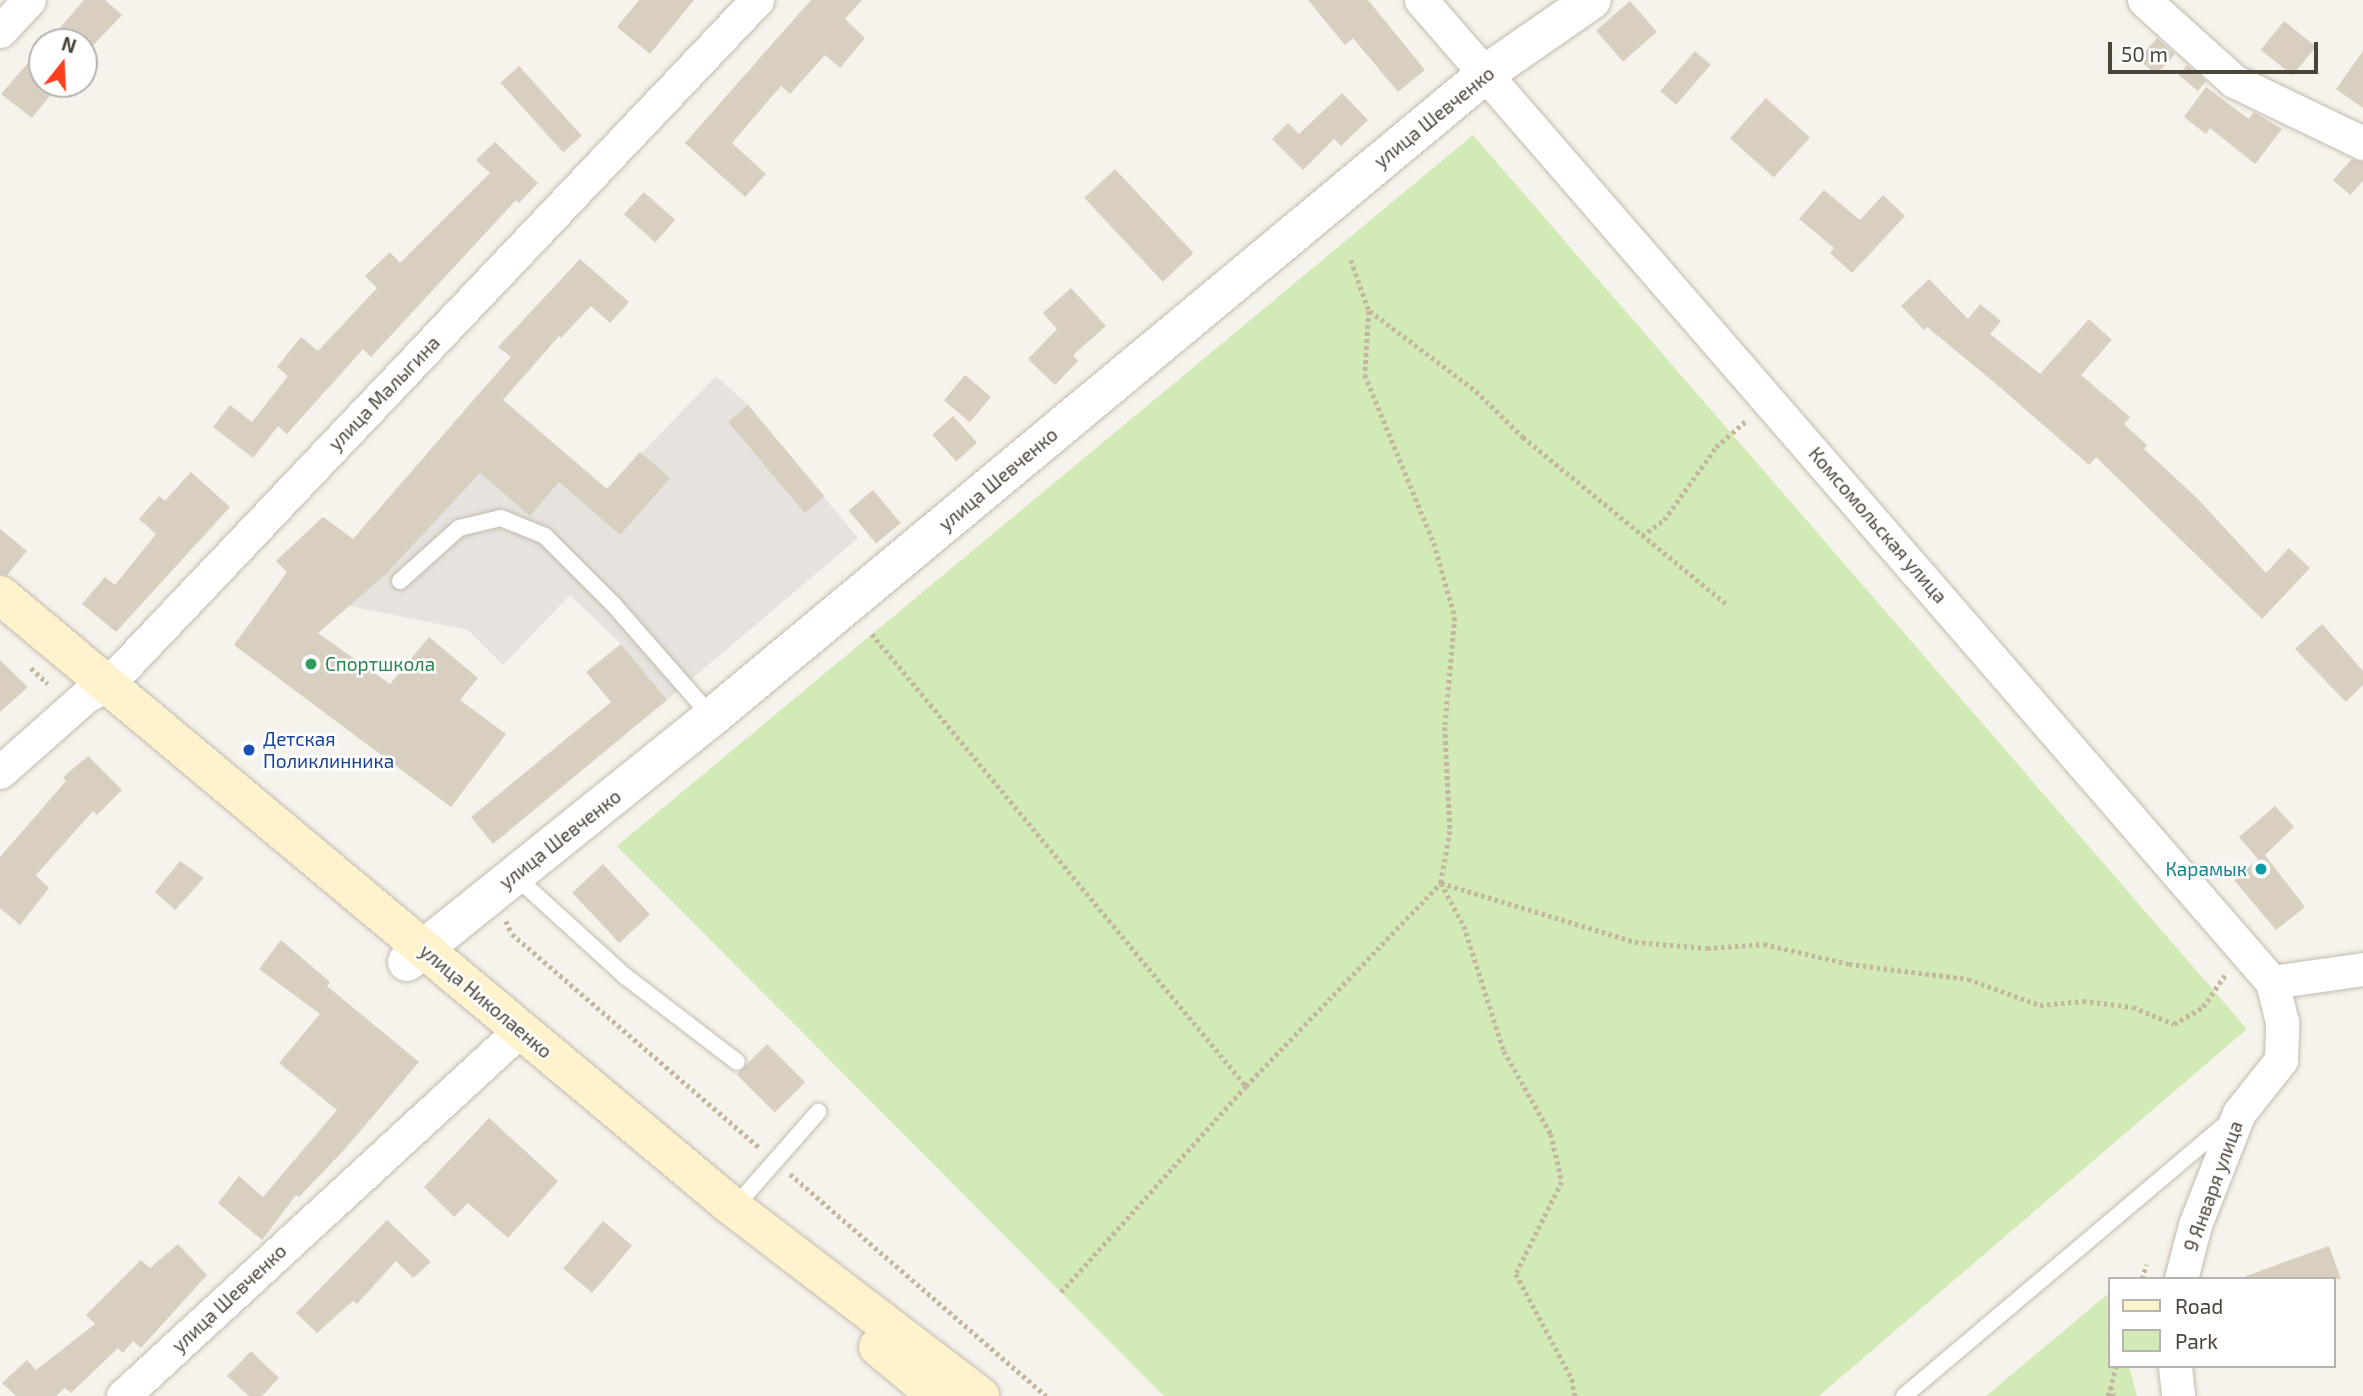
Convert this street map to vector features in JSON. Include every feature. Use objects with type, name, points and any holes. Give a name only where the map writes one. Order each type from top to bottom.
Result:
[{"type":"main road","name":"улица Николаенко","points":[[0,595],[96,690]]},
{"type":"main road","name":"улица Николаенко","points":[[0,621],[96,690],[512,1037],[959,1393]]},
{"type":"main road","name":"улица Николаенко","points":[[512,1037],[734,1208],[959,1393]]},
{"type":"street","points":[[0,31],[29,0]]},
{"type":"street","name":"улица Малыгина","points":[[0,772],[96,690],[757,0]]},
{"type":"street","name":"Комсомольская улица","points":[[1421,0],[1488,72],[2272,982]]},
{"type":"street","name":"улица Шевченко","points":[[415,956],[712,717],[1488,72],[1592,0]]},
{"type":"street","points":[[2144,0],[2234,81],[2363,143]]},
{"type":"street","points":[[2272,982],[2363,969]]},
{"type":"street","name":"9 Января улица","points":[[2182,1277],[2195,1225],[2239,1113],[2281,1060],[2282,1021],[2272,982]]},
{"type":"street","name":"улица Шевченко","points":[[123,1396],[512,1037]]},
{"type":"street","points":[[2175,1368],[2178,1396]]},
{"type":"lane","points":[[400,581],[459,528],[501,518],[545,536],[613,604],[712,717]]},
{"type":"lane","points":[[514,876],[625,976],[737,1062]]},
{"type":"lane","points":[[734,1208],[818,1112]]},
{"type":"lane","points":[[1904,1396],[2239,1113]]},
{"type":"path","points":[[1061,1292],[1246,1086],[1441,883],[1450,831],[1445,727],[1455,617],[1434,542],[1365,375],[1369,310],[1351,260]]},
{"type":"path","points":[[1369,310],[1476,391],[1523,437],[1729,606]]},
{"type":"path","points":[[1642,536],[1664,520],[1716,447],[1754,415]]},
{"type":"path","points":[[872,634],[1246,1086]]},
{"type":"path","points":[[1441,883],[1635,942],[1707,948],[1763,944],[1849,964],[1968,979],[2040,1004],[2083,1001],[2133,1007],[2174,1024],[2203,1007],[2227,972]]},
{"type":"path","points":[[1441,883],[1464,926],[1504,1051],[1551,1134],[1562,1182],[1516,1274],[1572,1379],[1575,1396]]},
{"type":"path","points":[[2143,1277],[2146,1265]]},
{"type":"path","points":[[2108,1396],[2116,1368]]},
{"type":"path","points":[[2111,1386],[2113,1396]]},
{"type":"shaded area","points":[[716,376],[748,405],[858,538],[667,700],[621,644],[570,595],[503,665],[468,630],[349,606],[333,620],[276,561],[323,517],[353,539],[486,385],[607,489]]},
{"type":"green space","points":[[1473,135],[2247,1029],[1819,1396],[1164,1396],[617,846]]},
{"type":"green space","points":[[2108,1294],[2108,1368],[2130,1368],[2137,1396],[1986,1396]]},
{"type":"building","points":[[84,0],[105,0],[122,15],[98,40],[98,28],[60,28]]},
{"type":"building","points":[[639,0],[694,0],[650,54],[617,27]]},
{"type":"building","points":[[811,0],[862,0],[845,19],[865,38],[840,68],[825,55],[790,94],[781,86],[732,143],[766,174],[745,197],[685,143]]},
{"type":"building","points":[[1308,0],[1368,0],[1425,70],[1398,92],[1353,38],[1345,45]]},
{"type":"building","points":[[1630,1],[1657,32],[1623,61],[1596,31]]},
{"type":"building","points":[[2284,21],[2316,47],[2293,76],[2261,50]]},
{"type":"building","points":[[2157,38],[2175,54],[2156,75],[2138,59]]},
{"type":"building","points":[[1695,51],[1711,65],[1676,105],[1660,91]]},
{"type":"building","points":[[2363,51],[2363,108],[2336,89]]},
{"type":"building","points":[[28,63],[28,98],[48,98],[32,118],[1,94]]},
{"type":"building","points":[[2187,65],[2206,81],[2198,91],[2179,75]]},
{"type":"building","points":[[519,66],[582,136],[563,153],[500,83]]},
{"type":"building","points":[[2206,87],[2249,119],[2254,112],[2282,129],[2255,164],[2210,128],[2206,134],[2184,117]]},
{"type":"building","points":[[1342,93],[1368,120],[1341,146],[1334,139],[1303,170],[1272,139],[1288,123],[1299,134]]},
{"type":"building","points":[[1766,98],[1810,137],[1774,178],[1730,138]]},
{"type":"building","points":[[495,142],[538,183],[519,203],[516,200],[371,357],[363,349],[287,434],[278,426],[253,458],[213,427],[230,405],[252,422],[288,376],[277,367],[301,337],[318,351],[377,288],[365,276],[390,252],[400,263],[490,173],[476,160]]},
{"type":"building","points":[[2352,159],[2363,162],[2363,181],[2350,195],[2333,180]]},
{"type":"building","points":[[1115,169],[1193,253],[1163,282],[1084,198]]},
{"type":"building","points":[[1824,190],[1860,220],[1883,195],[1905,216],[1852,273],[1830,253],[1834,248],[1799,219]]},
{"type":"building","points":[[644,192],[675,220],[655,242],[624,214]]},
{"type":"building","points":[[580,259],[629,302],[610,323],[591,306],[561,338],[559,336],[503,400],[607,489],[640,452],[670,478],[620,535],[559,482],[530,516],[480,473],[386,574],[318,633],[390,684],[429,637],[478,678],[460,700],[506,734],[451,807],[234,645],[287,572],[276,561],[323,517],[353,539],[511,357],[498,347]]},
{"type":"building","points":[[1929,279],[1968,319],[1980,304],[2001,321],[1990,334],[2040,374],[2089,319],[2112,340],[2081,375],[2130,417],[2124,424],[2147,445],[2144,449],[2197,498],[2266,573],[2289,548],[2310,568],[2262,619],[2096,457],[2089,465],[1927,327],[1924,330],[1901,306]]},
{"type":"building","points":[[1071,288],[1106,326],[1073,355],[1078,361],[1055,385],[1028,359],[1057,329],[1043,313]]},
{"type":"building","points":[[965,375],[991,397],[970,422],[944,400]]},
{"type":"building","points":[[748,405],[824,496],[805,513],[728,422]]},
{"type":"building","points":[[953,416],[977,443],[956,461],[932,435]]},
{"type":"building","points":[[191,472],[230,507],[116,632],[82,604],[105,577],[115,585],[156,534],[139,519],[159,496],[165,501]]},
{"type":"building","points":[[873,490],[901,523],[876,544],[848,511]]},
{"type":"building","points":[[0,529],[27,551],[7,575],[0,574]]},
{"type":"building","points":[[2322,624],[2363,671],[2363,685],[2346,702],[2295,649]]},
{"type":"building","points":[[621,644],[667,700],[493,844],[471,817],[611,702],[586,672]]},
{"type":"building","points":[[0,660],[28,687],[0,712]]},
{"type":"building","points":[[88,756],[122,790],[97,815],[93,811],[36,875],[49,888],[20,925],[0,908],[0,857],[66,781],[63,777]]},
{"type":"building","name":"Карамык","points":[[2275,806],[2294,827],[2265,855],[2305,907],[2276,930],[2234,880],[2258,859],[2239,837]]},
{"type":"building","points":[[180,861],[204,878],[175,910],[155,892]]},
{"type":"building","points":[[603,864],[650,914],[619,943],[572,893]]},
{"type":"building","points":[[281,940],[330,982],[327,986],[419,1062],[344,1150],[299,1197],[296,1195],[262,1240],[218,1203],[239,1176],[263,1197],[337,1110],[279,1063],[320,1014],[259,969]]},
{"type":"building","points":[[767,1044],[805,1082],[775,1113],[737,1074]]},
{"type":"building","points":[[489,1118],[558,1181],[508,1238],[468,1203],[454,1217],[424,1187]]},
{"type":"building","points":[[387,1220],[431,1262],[413,1278],[396,1261],[357,1304],[353,1301],[317,1333],[296,1313]]},
{"type":"building","points":[[603,1221],[632,1245],[592,1293],[563,1268]]},
{"type":"building","points":[[178,1244],[207,1275],[141,1348],[133,1341],[123,1353],[118,1348],[71,1393],[65,1388],[56,1396],[16,1396],[2,1383],[27,1360],[36,1370],[95,1324],[86,1315],[141,1260],[150,1268]]},
{"type":"building","points":[[2329,1246],[2341,1279],[2335,1277],[2246,1276]]},
{"type":"building","points":[[251,1351],[279,1378],[262,1396],[249,1396],[227,1376]]},
{"type":"place","name":"Спортшкола","points":[[311,664]]},
{"type":"place","name":"Детская Поликлинника","points":[[249,750]]},
{"type":"place","name":"Карамык","points":[[2261,869]]}]
